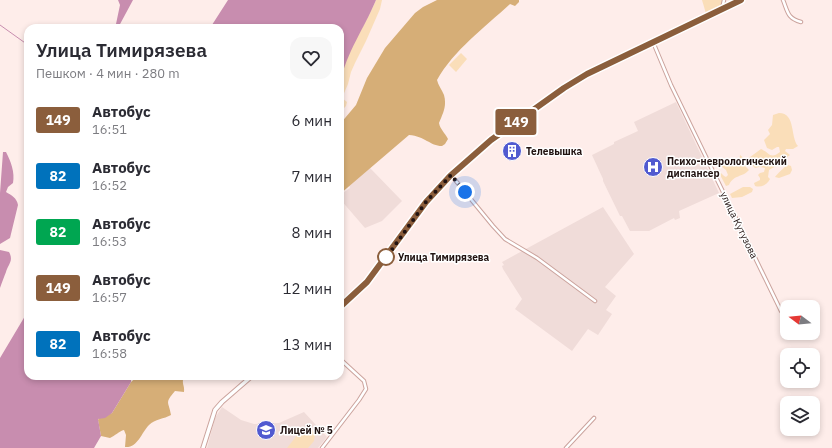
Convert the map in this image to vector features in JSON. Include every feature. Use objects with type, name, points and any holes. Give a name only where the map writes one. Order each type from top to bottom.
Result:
[{"type":"main road","points":[[344,303],[367,282],[426,202],[451,175],[491,140],[564,88],[587,74],[741,0]]},
{"type":"main road","points":[[203,448],[215,410],[232,392],[247,380]]},
{"type":"street","points":[[722,10],[724,0]]},
{"type":"street","points":[[783,0],[790,17],[793,20],[801,22]]},
{"type":"street","name":"улица Кутузова","points":[[654,42],[671,85],[780,309]]},
{"type":"street","points":[[451,175],[502,236],[514,245],[537,258],[595,301]]},
{"type":"street","points":[[322,448],[366,392],[364,381],[344,363]]},
{"type":"street","points":[[566,448],[594,418]]},
{"type":"shaded area","points":[[118,0],[133,0],[120,24],[116,24],[120,5]]},
{"type":"shaded area","points":[[228,0],[376,0],[351,50],[344,68],[344,24],[213,24]]},
{"type":"shaded area","points":[[376,0],[382,0],[380,9],[351,72],[344,93],[344,67],[346,60]]},
{"type":"shaded area","points":[[437,0],[519,0],[515,6],[510,4],[470,40],[452,59],[437,80],[445,99],[444,109],[439,123],[448,139],[445,144],[438,146],[419,137],[409,135],[344,191],[344,119],[356,105],[367,78],[385,48],[415,13]]},
{"type":"shaded area","points":[[702,0],[724,0],[722,10],[707,17]]},
{"type":"shaded area","points":[[461,53],[467,59],[456,72],[449,65]]},
{"type":"shaded area","points":[[344,100],[347,102],[344,108]]},
{"type":"shaded area","name":"Психо-неврологический диспансер","points":[[676,102],[719,193],[679,211],[680,218],[675,220],[674,218],[649,231],[630,231],[622,216],[620,216],[592,155],[614,144],[614,142],[638,131],[634,122]]},
{"type":"shaded area","points":[[779,113],[788,117],[798,146],[793,149],[786,149],[785,151],[790,155],[781,164],[769,170],[768,177],[770,179],[764,186],[755,186],[754,183],[760,180],[758,175],[764,172],[765,168],[755,168],[747,165],[745,166],[749,170],[733,179],[729,185],[726,186],[719,173],[726,177],[728,175],[726,170],[722,167],[723,162],[727,162],[731,166],[739,163],[740,155],[746,160],[761,149],[770,155],[780,152],[779,147],[772,150],[767,148],[764,140],[770,134],[768,130],[772,125],[773,115]]},
{"type":"shaded area","points":[[3,152],[6,152],[8,156],[13,175],[13,183],[8,187],[6,192],[15,199],[18,205],[10,238],[0,244],[0,193]]},
{"type":"shaded area","points":[[788,165],[791,166],[792,170],[790,174],[779,178],[775,177],[781,171]]},
{"type":"shaded area","points":[[370,168],[402,201],[382,221],[365,228],[344,204],[344,192],[350,188],[349,185]]},
{"type":"shaded area","points":[[743,187],[750,187],[753,189],[752,192],[742,197],[732,198],[730,194]]},
{"type":"shaded area","points":[[603,207],[634,254],[605,287],[616,296],[606,310],[612,314],[598,335],[588,329],[572,351],[515,309],[522,299],[503,269],[502,266],[504,265],[502,262]]},
{"type":"shaded area","points":[[0,250],[9,252],[11,258],[0,288]]},
{"type":"shaded area","points":[[24,318],[24,380],[131,380],[131,382],[112,413],[105,418],[98,419],[101,436],[94,448],[0,448],[0,358]]},
{"type":"shaded area","points":[[133,380],[183,380],[184,392],[175,391],[169,398],[168,403],[171,415],[151,423],[136,443],[129,447],[125,447],[126,435],[124,430],[110,438],[101,436],[98,420],[99,418],[112,413]]},
{"type":"shaded area","name":"Лицей № 5","points":[[222,407],[241,420],[254,424],[279,423],[304,412],[327,437],[318,448],[207,448],[215,418]]},
{"type":"shaded area","points":[[306,428],[312,430],[315,435],[314,441],[308,448],[287,448],[302,429]]},
{"type":"waterway","points":[[0,25],[24,42]]},
{"type":"bus line","name":"149","points":[[344,304],[367,282],[426,202],[442,184],[491,140],[564,88],[587,74],[741,0]]},
{"type":"place","name":"Телевышка","points":[[512,151]]},
{"type":"place","name":"Психо-неврологический диспансер","points":[[653,167]]},
{"type":"place","name":"Улица Тимирязева","points":[[386,257]]},
{"type":"place","name":"Лицей № 5","points":[[266,430]]},
{"type":"route","points":[[386,257],[383,262],[426,202],[451,175],[465,192]]}]
